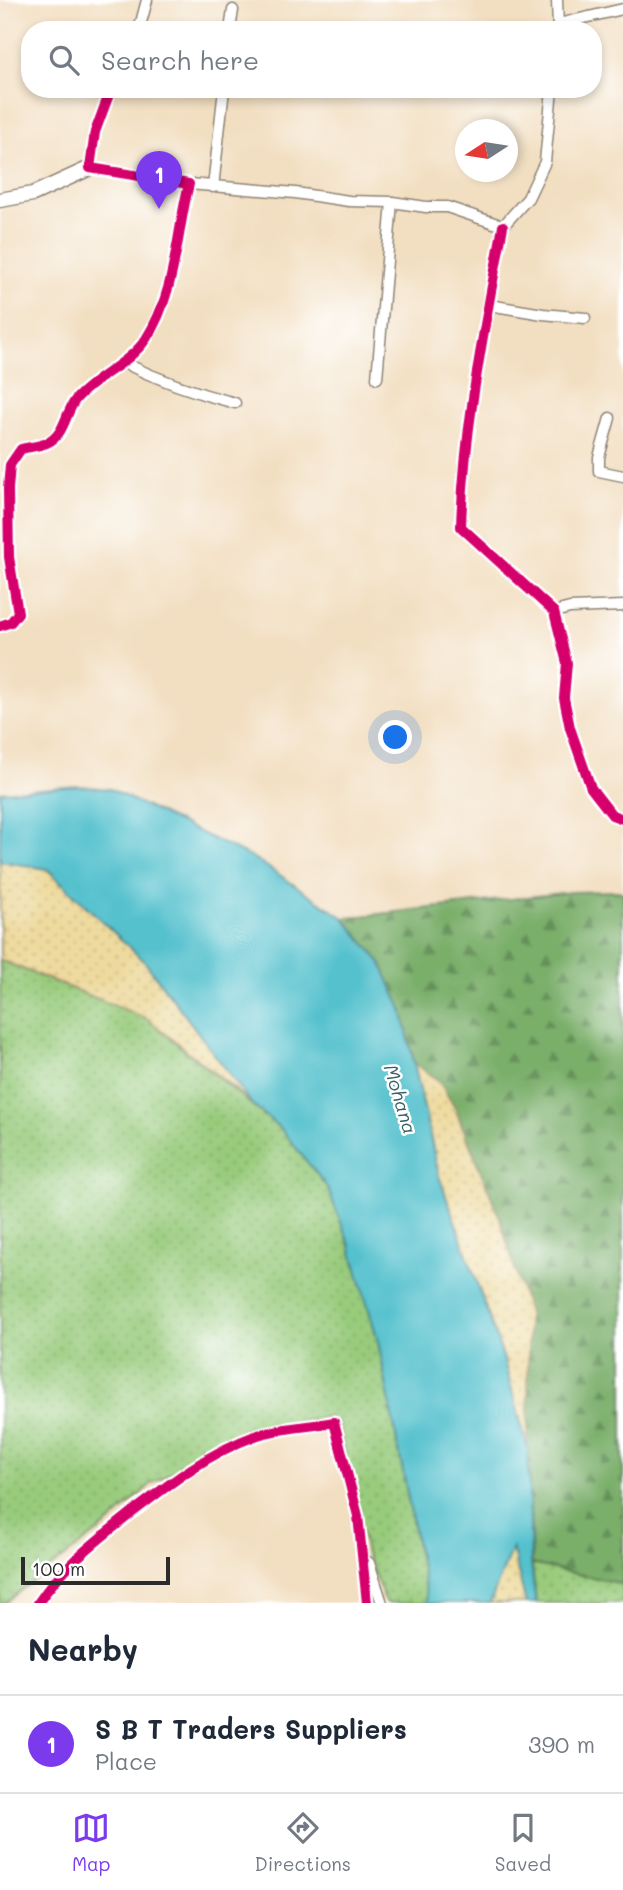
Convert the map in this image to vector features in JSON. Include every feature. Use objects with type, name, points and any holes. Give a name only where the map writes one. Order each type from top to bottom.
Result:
[{"type":"main road","points":[[0,200],[33,194],[90,168]]},
{"type":"street","points":[[141,21],[147,0]]},
{"type":"street","points":[[556,0],[558,21]]},
{"type":"street","points":[[580,21],[623,9]]},
{"type":"street","points":[[231,21],[233,10]]},
{"type":"street","points":[[108,98],[95,132],[90,168],[213,187],[295,192],[349,201],[447,207],[503,226]]},
{"type":"street","points":[[213,187],[223,98]]},
{"type":"street","points":[[551,98],[545,162],[528,198],[503,226],[463,471],[461,527],[554,611],[567,663],[564,698],[570,728],[591,788],[612,815],[623,819]]},
{"type":"street","points":[[0,626],[11,622],[18,613],[9,557],[4,492],[10,465],[21,449],[47,443],[59,435],[68,410],[77,399],[145,340],[164,299],[176,259],[183,206],[189,184]]},
{"type":"street","points":[[377,379],[392,202]]},
{"type":"street","points":[[489,305],[585,318]]},
{"type":"street","points":[[122,362],[159,380],[235,404]]},
{"type":"street","points":[[610,418],[599,457],[599,471],[623,476]]},
{"type":"street","points":[[554,611],[623,607]]},
{"type":"street","points":[[38,1603],[52,1581],[80,1553],[207,1458],[257,1435],[334,1422],[358,1516],[367,1603]]},
{"type":"street","points":[[364,1559],[369,1563],[382,1603]]},
{"type":"green space","points":[[571,892],[623,893],[623,1584],[532,1564],[528,1450],[528,1313],[500,1218],[455,1108],[439,1081],[414,1063],[402,1009],[381,963],[344,918]]},
{"type":"green space","points":[[0,960],[146,1018],[282,1130],[327,1187],[349,1242],[378,1341],[428,1603],[386,1603],[366,1554],[338,1423],[328,1416],[267,1429],[218,1446],[151,1484],[111,1522],[4,1603],[0,1603]]},
{"type":"green space","points":[[532,1564],[623,1584],[623,1603],[536,1603]]},
{"type":"sand","points":[[0,861],[47,869],[144,961],[253,1104],[146,1018],[0,960]]},
{"type":"sand","points":[[414,1063],[439,1081],[455,1108],[500,1218],[528,1313],[528,1450],[503,1357],[439,1176]]},
{"type":"sand","points":[[513,1546],[526,1603],[490,1603],[490,1599]]},
{"type":"water","name":"Mohana","points":[[79,786],[110,789],[257,860],[344,918],[381,963],[402,1009],[439,1176],[503,1357],[528,1450],[531,1563],[536,1603],[526,1603],[512,1548],[490,1603],[428,1603],[378,1341],[349,1242],[327,1187],[282,1130],[252,1104],[144,961],[47,869],[0,861],[0,792]]},
{"type":"cycle path","points":[[0,626],[11,622],[18,613],[9,557],[10,465],[21,449],[44,444],[58,435],[76,399],[139,348],[164,303],[174,263],[189,184],[90,168],[95,132],[108,98]]},
{"type":"cycle path","points":[[503,226],[471,413],[461,527],[554,612],[567,663],[564,698],[570,728],[591,788],[612,815],[623,819]]},
{"type":"cycle path","points":[[38,1603],[58,1577],[92,1545],[205,1460],[263,1433],[334,1422],[358,1516],[367,1603]]},
{"type":"place","name":"S B T Traders Suppliers","points":[[159,209]]}]
